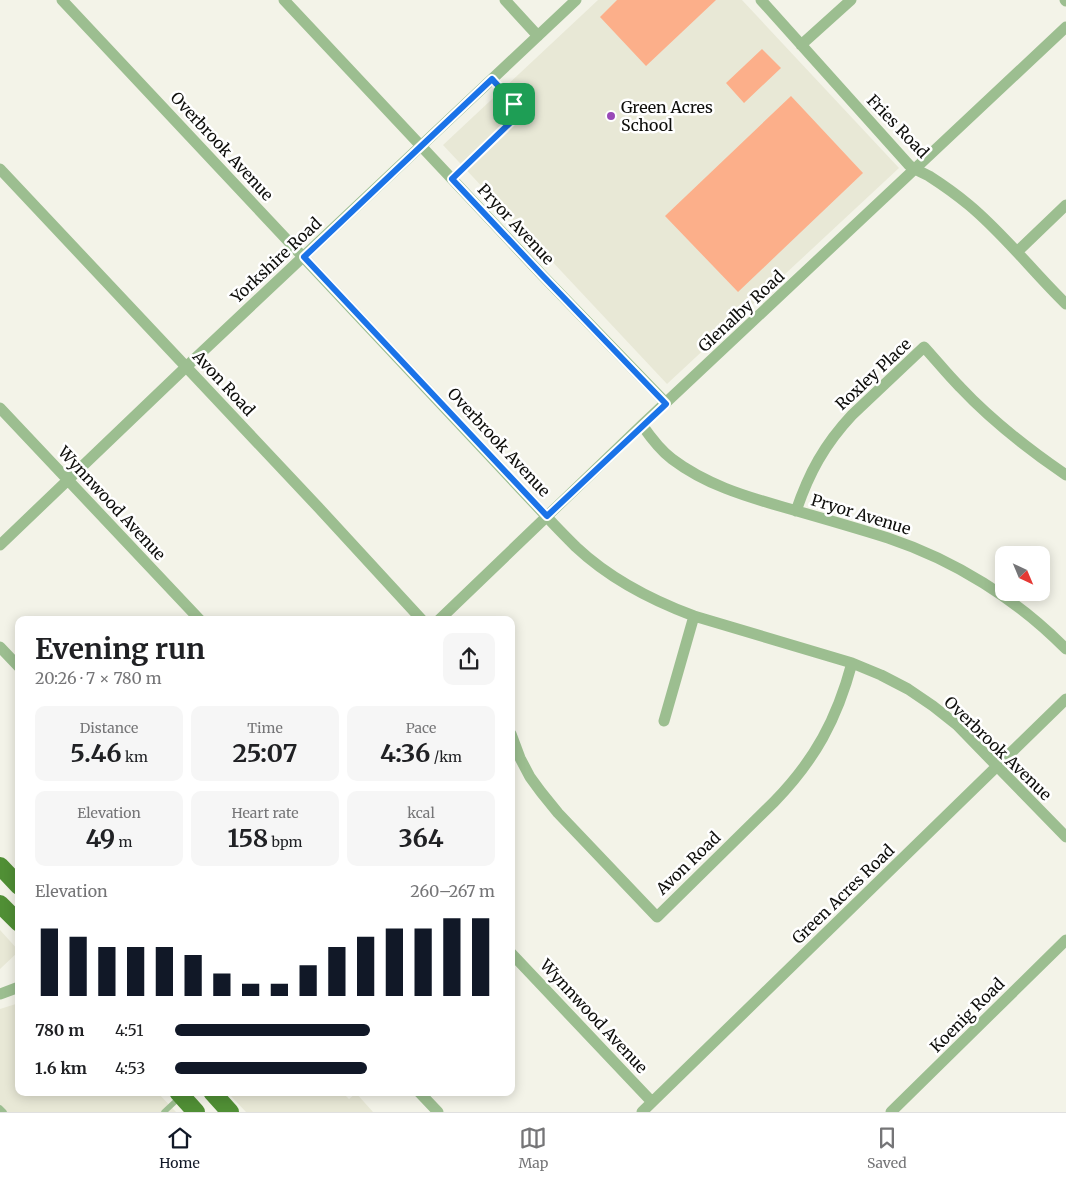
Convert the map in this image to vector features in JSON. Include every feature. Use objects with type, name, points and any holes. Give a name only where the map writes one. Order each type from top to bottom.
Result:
[{"type":"main road","points":[[0,866],[15,882]]},
{"type":"main road","points":[[0,904],[15,919]]},
{"type":"main road","points":[[182,1096],[196,1112]]},
{"type":"main road","points":[[216,1096],[230,1112]]},
{"type":"street","name":"Overbrook Avenue","points":[[62,0],[576,546],[609,573],[655,600],[694,616],[852,663],[908,689],[957,725],[1066,837]]},
{"type":"street","name":"Pryor Avenue","points":[[284,0],[666,404]]},
{"type":"street","points":[[505,0],[538,36]]},
{"type":"street","name":"Yorkshire Road","points":[[0,545],[576,0]]},
{"type":"street","name":"Fries Road","points":[[761,0],[914,170],[922,172],[943,185],[968,204],[992,226],[1066,304]]},
{"type":"street","points":[[801,45],[851,0]]},
{"type":"street","name":"Glenalby Road","points":[[442,616],[642,425],[1066,27]]},
{"type":"street","name":"Avon Road","points":[[0,169],[418,616]]},
{"type":"street","points":[[1017,252],[1066,205]]},
{"type":"street","name":"Roxley Place","points":[[796,511],[812,470],[841,426],[924,347],[960,387],[1012,436],[1066,475]]},
{"type":"street","name":"Wynnwood Avenue","points":[[0,408],[196,616]]},
{"type":"street","name":"Pryor Avenue","points":[[642,425],[667,454],[696,474],[719,486],[743,495],[888,538],[916,548],[943,561],[995,590],[1042,626],[1066,649]]},
{"type":"street","points":[[664,720],[694,616]]},
{"type":"street","points":[[0,647],[15,663]]},
{"type":"street","name":"Avon Road","points":[[515,745],[530,777],[558,813],[657,917],[788,788],[805,766],[821,742],[834,717],[845,691],[852,663]]},
{"type":"street","name":"Green Acres Road","points":[[642,1112],[1066,699]]},
{"type":"street","name":"Koenig Road","points":[[891,1112],[1066,940]]},
{"type":"street","name":"Wynnwood Avenue","points":[[515,957],[652,1102]]},
{"type":"street","points":[[0,994],[15,988]]},
{"type":"street","points":[[423,1096],[438,1112]]},
{"type":"lane","points":[[452,179],[516,116],[514,104],[492,79]]},
{"type":"lane","points":[[164,1112],[178,1096]]},
{"type":"lane","points":[[0,1108],[4,1112]]},
{"type":"shaded area","points":[[598,0],[742,0],[899,168],[667,384],[443,145]]},
{"type":"shaded area","points":[[617,0],[716,0],[646,66],[600,17]]},
{"type":"shaded area","points":[[762,49],[781,68],[744,103],[726,83]]},
{"type":"shaded area","points":[[791,96],[863,173],[738,292],[665,216]]},
{"type":"shaded area","points":[[0,930],[15,947],[15,955],[0,969]]},
{"type":"shaded area","points":[[15,1004],[15,1096],[161,1096],[176,1112],[0,1112],[0,1009]]},
{"type":"shaded area","points":[[231,1096],[346,1096],[349,1099],[352,1096],[359,1096],[373,1112],[246,1112]]},
{"type":"place","name":"Green Acres School","points":[[611,116]]},
{"type":"route","points":[[492,79],[514,104],[516,116],[512,121],[452,179],[666,404],[547,516],[304,257],[492,79]]}]
